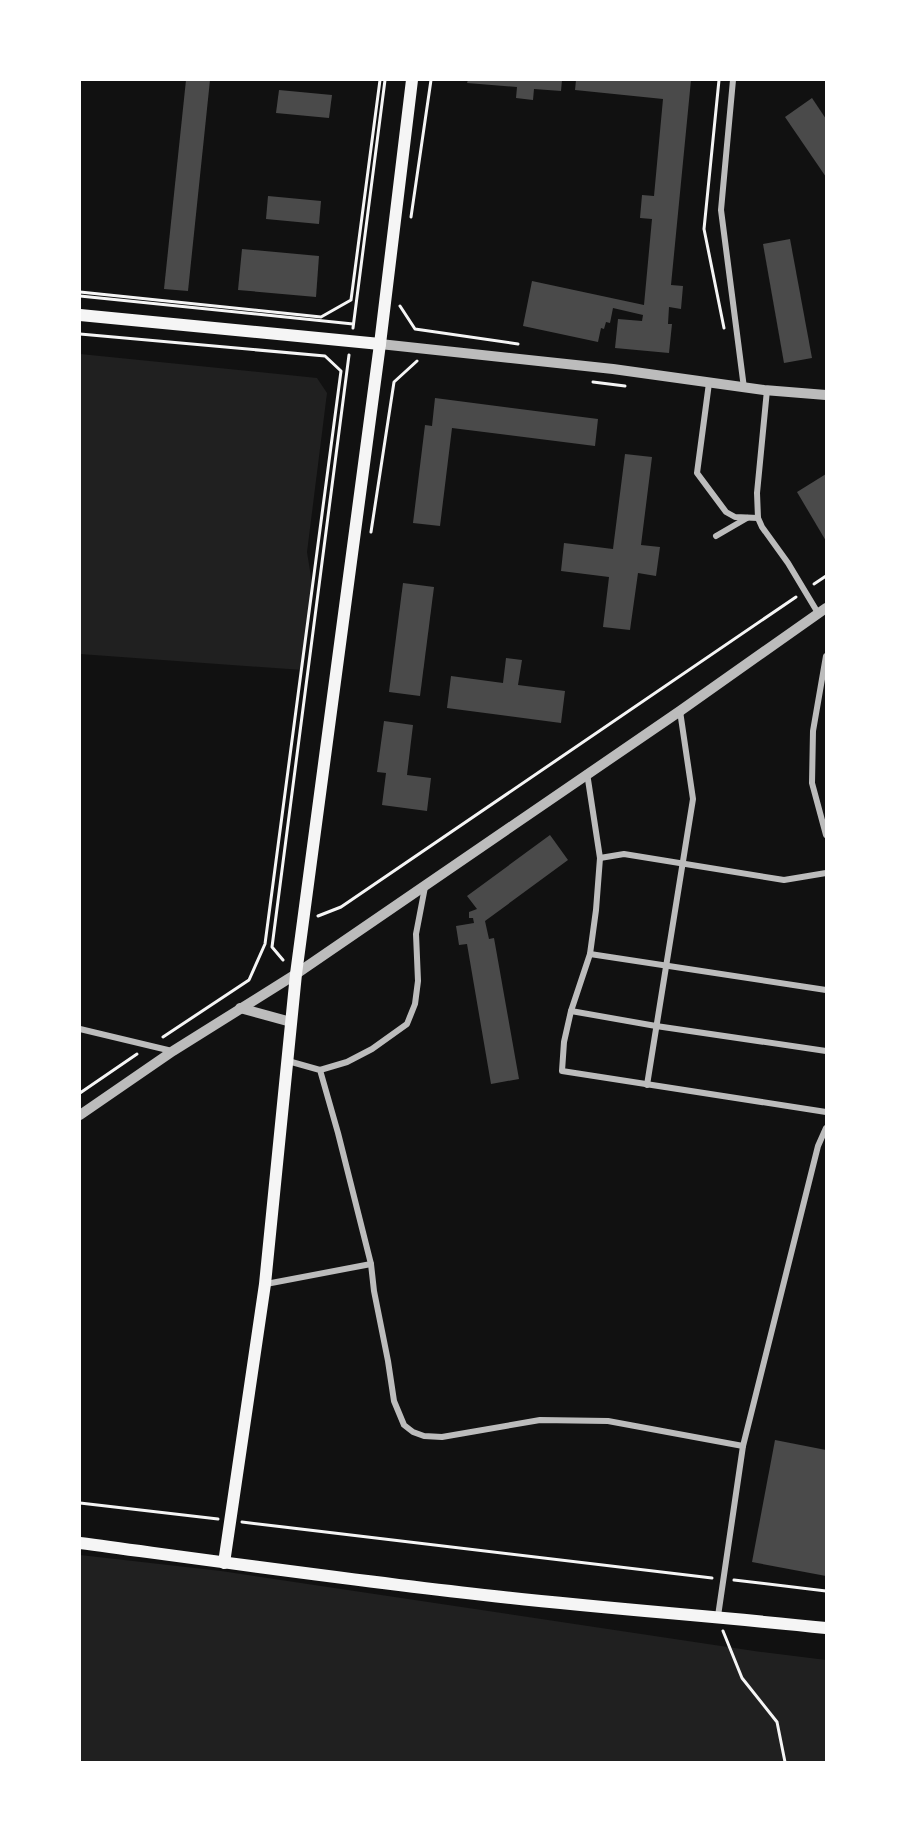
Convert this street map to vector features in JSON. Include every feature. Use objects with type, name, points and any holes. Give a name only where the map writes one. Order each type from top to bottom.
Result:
[{"type":"main road","points":[[224,1563],[265,1284],[296,974],[380,344],[412,80]]},
{"type":"main road","points":[[80,315],[380,344]]},
{"type":"main road","points":[[80,1543],[485,1595],[826,1628]]},
{"type":"street","points":[[733,80],[721,210],[744,388]]},
{"type":"street","points":[[380,344],[614,369],[744,388],[826,395]]},
{"type":"street","points":[[709,383],[697,473],[726,512],[735,517],[758,518]]},
{"type":"street","points":[[80,1115],[173,1051],[296,974],[587,772],[680,711],[822,610],[804,591],[758,518],[757,493],[767,390]]},
{"type":"street","points":[[716,536],[747,518]]},
{"type":"street","points":[[826,656],[813,731],[812,783],[826,835]]},
{"type":"street","points":[[647,1086],[693,799],[680,711]]},
{"type":"street","points":[[587,772],[600,858],[596,910],[590,954],[571,1011],[564,1042],[562,1071],[826,1112]]},
{"type":"street","points":[[600,858],[624,854],[784,880],[826,873]]},
{"type":"street","points":[[288,1061],[320,1070],[347,1062],[372,1049],[407,1024],[415,1004],[418,981],[416,934],[426,884]]},
{"type":"street","points":[[590,954],[826,990]]},
{"type":"street","points":[[240,1008],[291,1022]]},
{"type":"street","points":[[571,1011],[826,1051]]},
{"type":"street","points":[[80,1029],[173,1051]]},
{"type":"street","points":[[320,1070],[371,1264],[394,1401],[404,1425],[424,1436],[442,1437],[540,1420],[608,1421],[743,1446]]},
{"type":"street","points":[[718,1616],[743,1446],[818,1146],[826,1128]]},
{"type":"street","points":[[818,1146],[826,1147]]},
{"type":"street","points":[[265,1284],[371,1264]]},
{"type":"path","points":[[80,294],[321,316],[351,300],[380,80]]},
{"type":"path","points":[[80,294],[353,324],[385,80]]},
{"type":"path","points":[[410,222],[431,80]]},
{"type":"path","points":[[720,80],[704,229],[726,339]]},
{"type":"path","points":[[398,305],[415,328],[522,344]]},
{"type":"path","points":[[80,333],[325,356],[341,372],[265,944],[249,980],[80,1093]]},
{"type":"path","points":[[296,974],[272,947],[350,355]]},
{"type":"path","points":[[370,535],[394,382],[418,360]]},
{"type":"path","points":[[591,382],[626,386]]},
{"type":"path","points":[[313,911],[318,916],[341,907],[826,576]]},
{"type":"path","points":[[80,1503],[826,1592]]},
{"type":"path","points":[[718,1616],[742,1678],[777,1722],[785,1762]]},
{"type":"shaded area","points":[[80,354],[317,378],[327,393],[307,552],[313,590],[303,670],[80,654]]},
{"type":"shaded area","points":[[80,1555],[221,1571],[826,1660],[826,1762],[80,1762]]},
{"type":"building","points":[[186,80],[210,80],[188,291],[164,289]]},
{"type":"building","points":[[468,80],[562,80],[561,91],[534,89],[533,100],[516,98],[517,87],[467,83]]},
{"type":"building","points":[[576,80],[691,80],[671,285],[683,286],[681,309],[669,307],[668,324],[672,324],[669,353],[615,348],[618,319],[642,321],[643,315],[613,308],[610,323],[606,322],[604,329],[601,328],[598,342],[523,326],[532,281],[644,305],[652,219],[640,218],[642,195],[654,196],[663,99],[575,90]]},
{"type":"building","points":[[279,90],[332,95],[329,118],[276,113]]},
{"type":"building","points":[[812,98],[826,119],[826,177],[785,117]]},
{"type":"building","points":[[268,196],[321,201],[319,224],[266,219]]},
{"type":"building","points":[[790,239],[812,358],[784,363],[763,244]]},
{"type":"building","points":[[242,249],[319,256],[316,297],[238,290]]},
{"type":"building","points":[[435,398],[598,419],[595,446],[452,428],[440,526],[413,523],[425,425],[432,426]]},
{"type":"building","points":[[625,454],[652,457],[641,545],[660,547],[656,576],[638,573],[630,630],[603,627],[609,577],[561,571],[564,543],[613,549]]},
{"type":"building","points":[[826,474],[826,541],[797,492]]},
{"type":"building","points":[[403,583],[434,587],[420,696],[389,692]]},
{"type":"building","points":[[506,658],[522,660],[518,685],[565,691],[561,723],[447,708],[451,676],[503,683]]},
{"type":"building","points":[[384,721],[413,725],[407,775],[431,778],[427,811],[382,805],[386,773],[377,772]]},
{"type":"building","points":[[550,835],[568,860],[485,921],[489,939],[494,938],[519,1079],[491,1084],[467,944],[459,945],[456,926],[474,923],[473,918],[469,918],[469,912],[477,909],[467,896]]},
{"type":"building","points":[[775,1440],[826,1450],[826,1576],[752,1562]]}]
